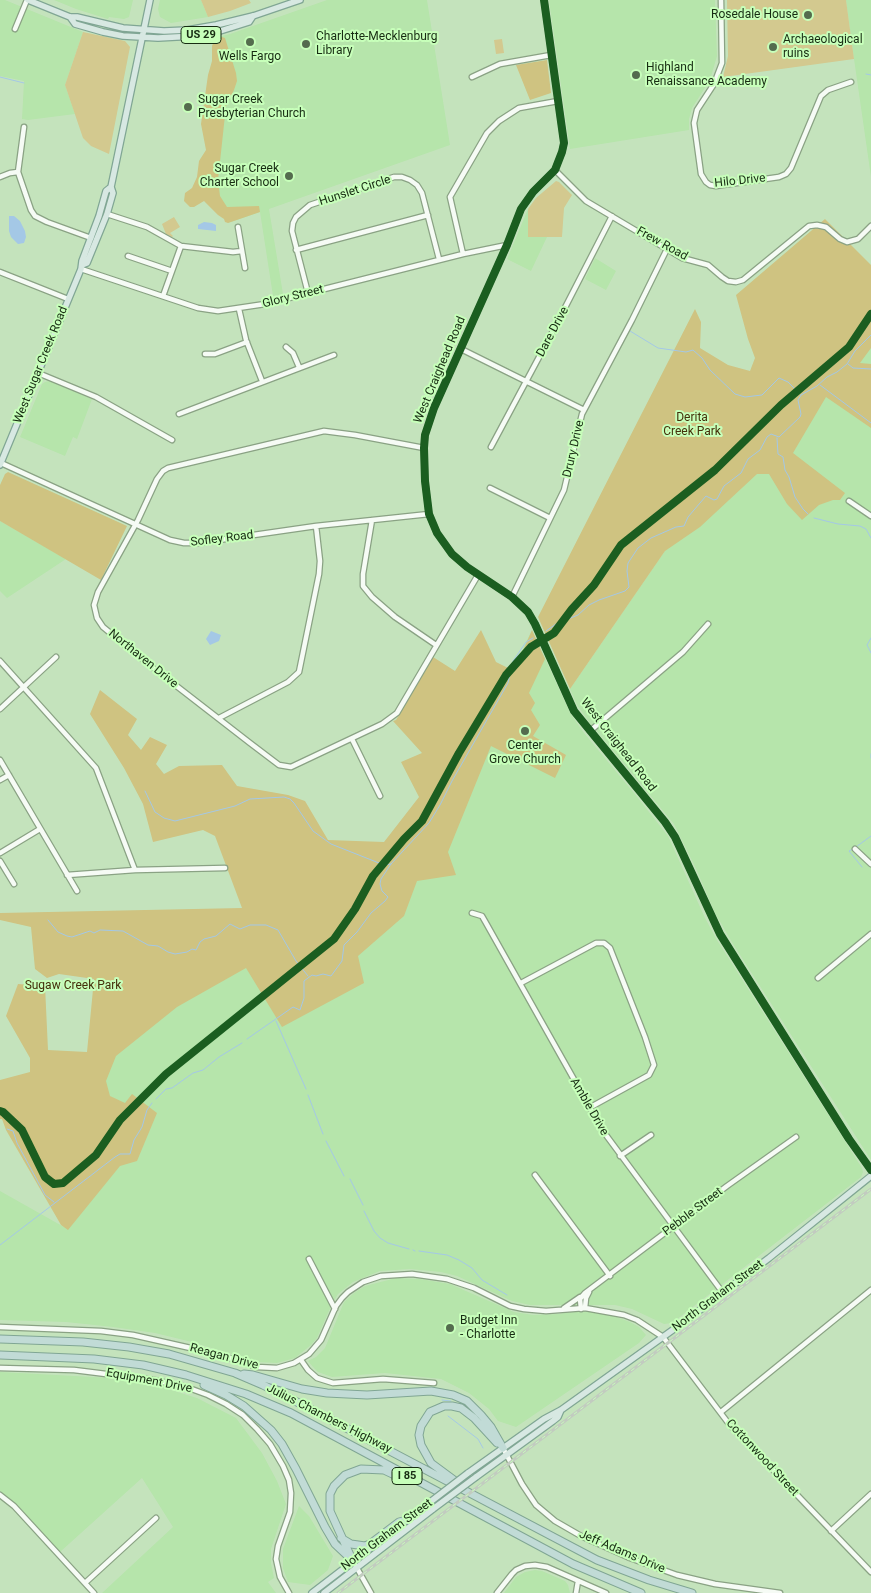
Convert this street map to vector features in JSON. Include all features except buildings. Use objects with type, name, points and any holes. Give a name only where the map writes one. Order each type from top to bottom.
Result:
[{"type":"highway","name":"Julius Chambers Highway","points":[[0,1339],[82,1342],[129,1347],[169,1354],[235,1373],[263,1385],[597,1560],[649,1580],[692,1593]]},
{"type":"highway","name":"Julius Chambers Highway","points":[[0,1355],[94,1359],[167,1370],[222,1386],[270,1403],[573,1564],[641,1593]]},
{"type":"highway","points":[[167,1370],[226,1395],[262,1420],[287,1452],[336,1544],[353,1561]]},
{"type":"highway","points":[[235,1373],[253,1375],[302,1389],[327,1393],[360,1395],[421,1392],[446,1393],[460,1398],[472,1406],[491,1427],[503,1448]]},
{"type":"highway","points":[[499,1508],[437,1468],[422,1447],[420,1429],[430,1412],[444,1406],[461,1408],[474,1418],[503,1448]]},
{"type":"highway","points":[[353,1561],[331,1518],[329,1501],[334,1486],[348,1473],[361,1469],[384,1470],[432,1490]]},
{"type":"highway","points":[[341,1538],[351,1544],[365,1546],[399,1522],[407,1520]]},
{"type":"main road","name":"US 29","points":[[28,0],[70,17],[78,16],[106,25],[170,38],[206,34],[249,22],[253,16],[300,0]]},
{"type":"main road","name":"West Sugar Creek Road","points":[[82,267],[87,263],[107,214],[113,193],[111,187],[150,0]]},
{"type":"main road","name":"West Sugar Creek Road","points":[[0,464],[82,267],[82,260],[106,191],[111,187]]},
{"type":"main road","name":"North Graham Street","points":[[312,1593],[468,1473],[544,1419],[561,1410],[723,1293],[871,1176]]},
{"type":"main road","name":"North Graham Street","points":[[324,1593],[558,1417],[561,1410]]},
{"type":"street","points":[[15,29],[28,0]]},
{"type":"street","name":"West Craighead Road","points":[[544,0],[564,143],[555,170],[525,202],[521,209],[508,244],[434,408],[425,435],[424,448],[424,481],[429,514],[436,533],[446,548],[457,559],[512,597],[528,612],[578,717],[675,837],[720,934],[849,1139],[871,1170]]},
{"type":"street","name":"Hilo Drive","points":[[721,0],[722,63],[714,84],[697,110],[695,117],[701,174],[706,182],[716,186],[779,177],[786,174],[792,168],[821,96],[828,90],[851,82]]},
{"type":"street","points":[[472,77],[500,64],[551,55]]},
{"type":"street","points":[[463,254],[450,197],[487,133],[499,121],[519,108],[558,101]]},
{"type":"street","points":[[24,128],[18,172],[26,199],[35,216],[91,238]]},
{"type":"street","name":"Frew Road","points":[[555,170],[586,201],[682,258],[708,265],[728,281],[736,282],[743,280],[809,226],[817,224],[826,227],[840,239],[847,242],[858,239],[871,226]]},
{"type":"street","points":[[0,177],[18,172]]},
{"type":"street","name":"Hunslet Circle","points":[[308,293],[292,231],[293,223],[301,211],[310,205],[394,177],[402,177],[417,185],[422,193],[439,259]]},
{"type":"street","points":[[107,214],[152,229],[181,246],[233,252],[242,251]]},
{"type":"street","points":[[296,250],[428,214]]},
{"type":"street","name":"Dare Drive","points":[[491,447],[612,216]]},
{"type":"street","points":[[238,227],[244,268]]},
{"type":"street","name":"Glory Street","points":[[82,267],[163,296],[210,310],[239,309],[439,259],[508,244]]},
{"type":"street","points":[[163,296],[181,246]]},
{"type":"street","name":"Drury Drive","points":[[512,597],[566,484],[584,410],[667,249]]},
{"type":"street","points":[[128,256],[172,272]]},
{"type":"street","points":[[0,272],[68,299]]},
{"type":"street","points":[[239,309],[247,342],[262,381]]},
{"type":"street","points":[[204,354],[215,354],[247,342]]},
{"type":"street","points":[[286,347],[293,353],[298,367]]},
{"type":"street","points":[[461,349],[584,410]]},
{"type":"street","points":[[179,414],[298,367],[334,355]]},
{"type":"street","points":[[38,373],[96,397],[172,440]]},
{"type":"street","name":"Northaven Drive","points":[[424,448],[355,434],[324,431],[172,466],[163,471],[158,479],[96,597],[94,607],[97,618],[103,627],[129,648],[279,765],[287,767],[297,765],[386,723],[397,713],[478,575]]},
{"type":"street","name":"Sofley Road","points":[[0,464],[170,540],[184,543],[198,543],[316,526],[429,514]]},
{"type":"street","points":[[490,488],[550,518]]},
{"type":"street","points":[[849,502],[871,516]]},
{"type":"street","points":[[372,520],[363,574],[363,586],[372,597],[395,617],[436,645]]},
{"type":"street","points":[[219,718],[288,682],[298,672],[319,574],[320,561],[316,526]]},
{"type":"street","points":[[590,731],[683,652],[708,624]]},
{"type":"street","points":[[0,709],[56,657]]},
{"type":"street","points":[[0,661],[96,768],[136,870]]},
{"type":"street","points":[[352,739],[380,796]]},
{"type":"street","points":[[0,760],[77,891]]},
{"type":"street","points":[[0,780],[8,775]]},
{"type":"street","points":[[0,853],[40,829]]},
{"type":"street","points":[[855,849],[871,864]]},
{"type":"street","points":[[0,861],[14,884]]},
{"type":"street","points":[[67,875],[136,870],[225,868]]},
{"type":"street","name":"Amble Drive","points":[[472,913],[482,916],[602,1131],[723,1293]]},
{"type":"street","points":[[818,978],[871,934]]},
{"type":"street","points":[[520,983],[596,943],[602,943],[610,948],[645,1036],[654,1069],[650,1075],[589,1108]]},
{"type":"street","points":[[620,1156],[651,1135]]},
{"type":"street","name":"Pebble Street","points":[[562,1310],[592,1290],[796,1137]]},
{"type":"street","points":[[535,1175],[610,1276]]},
{"type":"street","points":[[309,1259],[335,1310]]},
{"type":"street","name":"Reagan Drive","points":[[0,1327],[133,1335],[216,1354],[257,1367],[277,1368],[301,1360],[318,1345],[340,1301],[348,1292],[363,1282],[381,1276],[412,1274],[454,1281],[474,1288],[510,1306],[524,1309],[546,1311],[583,1308],[608,1311],[637,1320],[662,1337]]},
{"type":"street","points":[[583,1308],[586,1298],[592,1290]]},
{"type":"street","points":[[721,1412],[871,1290]]},
{"type":"street","points":[[583,1308],[580,1299],[585,1293]]},
{"type":"street","name":"Cottonwood Street","points":[[662,1337],[729,1424],[871,1572]]},
{"type":"street","points":[[301,1360],[312,1374],[320,1380],[333,1383],[383,1379],[434,1383]]},
{"type":"street","name":"Equipment Drive","points":[[0,1368],[74,1370],[154,1380],[186,1387],[208,1395],[242,1415],[270,1444],[289,1480],[291,1493],[290,1512],[278,1546],[276,1559],[280,1577],[289,1593]]},
{"type":"street","name":"Jeff Adams Drive","points":[[503,1448],[522,1484],[539,1508],[555,1521],[581,1536],[630,1558],[677,1575],[715,1584],[780,1593]]},
{"type":"street","points":[[831,1531],[871,1494]]},
{"type":"street","points":[[0,1495],[14,1506],[94,1593]]},
{"type":"street","points":[[85,1583],[156,1518]]},
{"type":"street","points":[[353,1561],[371,1593]]},
{"type":"street","points":[[497,1593],[519,1568],[531,1565],[547,1567],[606,1593]]},
{"type":"street","points":[[576,1593],[578,1581]]},
{"type":"shaded area","points":[[0,0],[5,0],[83,32],[65,85],[75,114],[28,120],[22,119],[24,81],[0,76]]},
{"type":"shaded area","points":[[54,0],[133,0],[129,17],[124,19],[109,17],[108,19]]},
{"type":"shaded area","points":[[160,0],[201,0],[208,17],[171,23],[160,17],[158,9]]},
{"type":"shaded area","points":[[201,0],[249,0],[251,3],[208,17]]},
{"type":"shaded area","points":[[327,0],[427,0],[450,145],[269,209],[283,294],[273,296],[260,212],[228,223],[213,202],[217,117],[231,89],[214,38]]},
{"type":"shaded area","name":"Highland Renaissance Academy","points":[[549,0],[715,0],[717,56],[710,80],[692,108],[689,130],[570,149]]},
{"type":"shaded area","points":[[727,0],[846,0],[854,59],[723,77],[728,56]]},
{"type":"shaded area","points":[[846,0],[871,0],[871,177],[854,59]]},
{"type":"shaded area","points":[[83,32],[125,41],[130,47],[109,154],[91,146],[83,138],[65,85]]},
{"type":"shaded area","points":[[502,39],[504,53],[496,54],[494,40]]},
{"type":"shaded area","points":[[556,181],[572,195],[564,208],[562,237],[528,237],[528,209],[536,198]]},
{"type":"shaded area","points":[[528,209],[528,237],[547,237],[531,271],[507,259]]},
{"type":"shaded area","points":[[174,217],[180,227],[170,233],[172,237],[166,234],[162,224]]},
{"type":"shaded area","points":[[595,258],[616,271],[606,290],[585,279]]},
{"type":"shaded area","points":[[871,329],[871,1160],[733,944],[715,913],[674,824],[589,722],[577,705],[570,689],[735,449]]},
{"type":"shaded area","points":[[49,381],[92,399],[77,439],[73,437],[65,456],[20,437],[42,384]]},
{"type":"shaded area","points":[[0,521],[66,559],[7,598],[0,591]]},
{"type":"shaded area","points":[[532,630],[570,713],[584,733],[668,836],[717,940],[862,1168],[861,1177],[672,1323],[664,1324],[632,1309],[615,1305],[530,1305],[512,1301],[457,1276],[441,1272],[410,1269],[380,1271],[353,1282],[338,1294],[317,1338],[311,1345],[295,1358],[277,1363],[257,1362],[155,1333],[66,1322],[0,1320],[0,1191],[64,1227],[98,1069],[252,936],[280,1016],[503,690]]},
{"type":"shaded area","points":[[396,1278],[420,1279],[450,1284],[514,1312],[533,1315],[577,1311],[606,1313],[630,1322],[639,1327],[646,1335],[639,1343],[516,1427],[498,1421],[489,1409],[469,1393],[441,1379],[385,1373],[332,1377],[318,1372],[308,1361],[316,1357],[325,1348],[344,1302],[365,1286]]},
{"type":"shaded area","points":[[0,1372],[112,1378],[155,1385],[197,1398],[236,1418],[262,1453],[277,1481],[286,1504],[271,1549],[274,1578],[268,1582],[276,1593],[102,1593],[173,1527],[142,1478],[60,1552],[22,1510],[0,1492]]},
{"type":"shaded area","points":[[299,1506],[309,1516],[333,1556],[328,1570],[310,1585],[288,1582],[283,1568],[283,1549]]},
{"type":"shaded area","points":[[535,1570],[565,1581],[570,1593],[504,1593],[516,1577],[525,1572]]},
{"type":"green space","points":[[222,37],[225,38],[237,81],[226,106],[218,180],[220,196],[227,207],[259,206],[260,212],[228,223],[204,201],[194,207],[190,207],[184,201],[185,193],[192,188],[197,177],[199,161],[206,150],[201,124],[208,75],[212,61],[212,46],[214,41]]},
{"type":"green space","points":[[547,60],[551,93],[530,100],[516,65]]},
{"type":"green space","name":"Derita Creek Park","points":[[825,219],[871,265],[871,348],[860,363],[871,364],[871,428],[826,397],[793,453],[845,493],[840,500],[833,500],[819,505],[802,520],[787,504],[769,474],[757,474],[700,527],[665,551],[570,689],[538,617],[695,309],[701,322],[700,348],[728,365],[750,371],[755,358],[736,295]]},
{"type":"green space","points":[[8,472],[127,526],[101,580],[0,521],[0,485],[5,474]]},
{"type":"green space","points":[[481,630],[496,662],[514,671],[532,630],[545,659],[529,693],[535,703],[531,710],[540,725],[533,736],[566,755],[555,778],[491,746],[448,852],[456,875],[417,881],[404,916],[358,956],[364,983],[282,1027],[246,968],[177,1007],[116,1056],[106,1081],[110,1096],[125,1103],[132,1094],[157,1113],[137,1161],[120,1166],[68,1230],[61,1225],[6,1130],[2,1119],[0,1119],[0,1080],[30,1072],[30,1058],[6,1016],[18,984],[45,986],[48,1050],[87,1052],[94,979],[59,974],[47,978],[35,969],[31,927],[0,920],[0,913],[242,908],[215,836],[203,830],[153,842],[143,804],[124,768],[90,714],[100,690],[137,719],[128,735],[141,750],[150,737],[167,745],[156,764],[164,774],[179,766],[222,765],[237,786],[288,795],[305,801],[328,840],[384,842],[419,797],[401,762],[422,753],[393,721],[396,720],[433,657],[455,671]]},
{"type":"water","points":[[9,216],[14,216],[20,221],[25,231],[24,243],[18,244],[11,237]]},
{"type":"water","points":[[204,222],[216,225],[216,231],[198,229],[198,225]]},
{"type":"water","points":[[211,631],[221,635],[219,641],[210,645],[206,639]]},
{"type":"waterway","points":[[866,74],[871,75]]},
{"type":"waterway","points":[[0,77],[24,83]]},
{"type":"waterway","points":[[630,331],[658,348],[686,352],[693,350],[702,358],[710,370],[735,394],[745,397],[762,395],[779,378],[788,382],[800,394]]},
{"type":"waterway","points":[[546,631],[556,624],[578,615],[589,605],[625,591],[629,587],[628,563],[638,548],[651,538],[676,527],[684,526],[688,517],[706,496],[714,500],[717,499],[724,486],[741,473],[748,459],[760,450],[767,437],[771,434],[779,437],[800,417],[798,400],[801,395],[847,364],[855,351],[871,335]]},
{"type":"waterway","points":[[848,364],[853,368],[871,369]]},
{"type":"waterway","points":[[820,385],[871,423]]},
{"type":"waterway","points":[[777,438],[778,454],[783,457],[785,470],[795,497],[808,514]]},
{"type":"waterway","points":[[814,518],[838,524],[860,526],[866,529],[871,538]]},
{"type":"waterway","points":[[247,1039],[293,1007],[300,1010],[304,998],[304,981],[312,975],[323,974],[331,976],[342,961],[344,945],[357,932],[371,913],[388,897],[382,891],[381,879],[391,864],[429,823],[508,683],[513,661],[526,642],[533,638]]},
{"type":"waterway","points":[[871,638],[867,645],[871,653]]},
{"type":"waterway","points":[[145,791],[155,812],[164,818],[175,821],[235,806],[250,799],[284,797],[294,803],[313,831],[331,844],[384,865],[391,864]]},
{"type":"waterway","points":[[856,847],[871,836]]},
{"type":"waterway","points":[[853,849],[849,851],[862,867]]},
{"type":"waterway","points":[[48,920],[58,932],[67,936],[72,937],[100,930],[123,931],[148,945],[158,946],[175,954],[192,949],[196,950],[200,942],[216,936],[230,924],[240,929],[250,925],[266,925],[278,930],[296,961],[308,976]]},
{"type":"waterway","points":[[276,1021],[306,1089]]},
{"type":"waterway","points":[[156,1099],[166,1089],[172,1088],[193,1073],[203,1070],[219,1057],[242,1043]]},
{"type":"waterway","points":[[308,1095],[323,1134]]},
{"type":"waterway","points":[[0,1245],[115,1157],[120,1154],[130,1154],[134,1140],[142,1127],[147,1110],[152,1103]]},
{"type":"waterway","points":[[7,1129],[13,1131],[17,1143],[45,1195],[54,1202]]},
{"type":"waterway","points":[[326,1141],[344,1176]]},
{"type":"waterway","points":[[350,1179],[363,1205]]},
{"type":"waterway","points":[[364,1211],[374,1231],[380,1238],[388,1243],[409,1249]]},
{"type":"waterway","points":[[419,1251],[447,1255],[459,1260],[472,1268],[482,1280],[507,1295]]},
{"type":"waterway","points":[[442,1400],[451,1401]]},
{"type":"waterway","points":[[448,1416],[478,1439],[483,1448]]},
{"type":"railway","points":[[338,1593],[871,1189]]},
{"type":"cycle path","points":[[544,0],[564,143],[562,152],[555,170],[533,192],[521,209],[507,245],[434,408],[425,435],[424,448],[429,514],[437,533],[452,554],[467,567],[512,597],[528,612],[574,711],[665,822],[675,837],[720,934],[849,1139],[871,1170]]},
{"type":"cycle path","points":[[0,1111],[22,1130],[45,1177],[54,1184],[63,1183],[96,1155],[120,1120],[166,1074],[334,939],[355,909],[373,876],[422,821],[459,753],[506,675],[531,647],[554,633],[572,609],[594,585],[621,545],[715,470],[781,405],[849,347],[871,314]]},
{"type":"place","name":"Rosedale House","points":[[808,15]]},
{"type":"place","name":"Wells Fargo","points":[[250,42]]},
{"type":"place","name":"Charlotte-Mecklenburg Library","points":[[306,44]]},
{"type":"place","name":"Archaeological ruins","points":[[773,47]]},
{"type":"place","name":"Highland Renaissance Academy","points":[[636,75]]},
{"type":"place","name":"Sugar Creek Presbyterian Church","points":[[188,107]]},
{"type":"place","name":"Sugar Creek Charter School","points":[[289,176]]},
{"type":"place","name":"Center Grove Church","points":[[525,731]]},
{"type":"place","name":"Budget Inn - Charlotte","points":[[450,1328]]},
{"type":"park label","name":"Sugaw Creek Park","points":[[73,986]]}]
